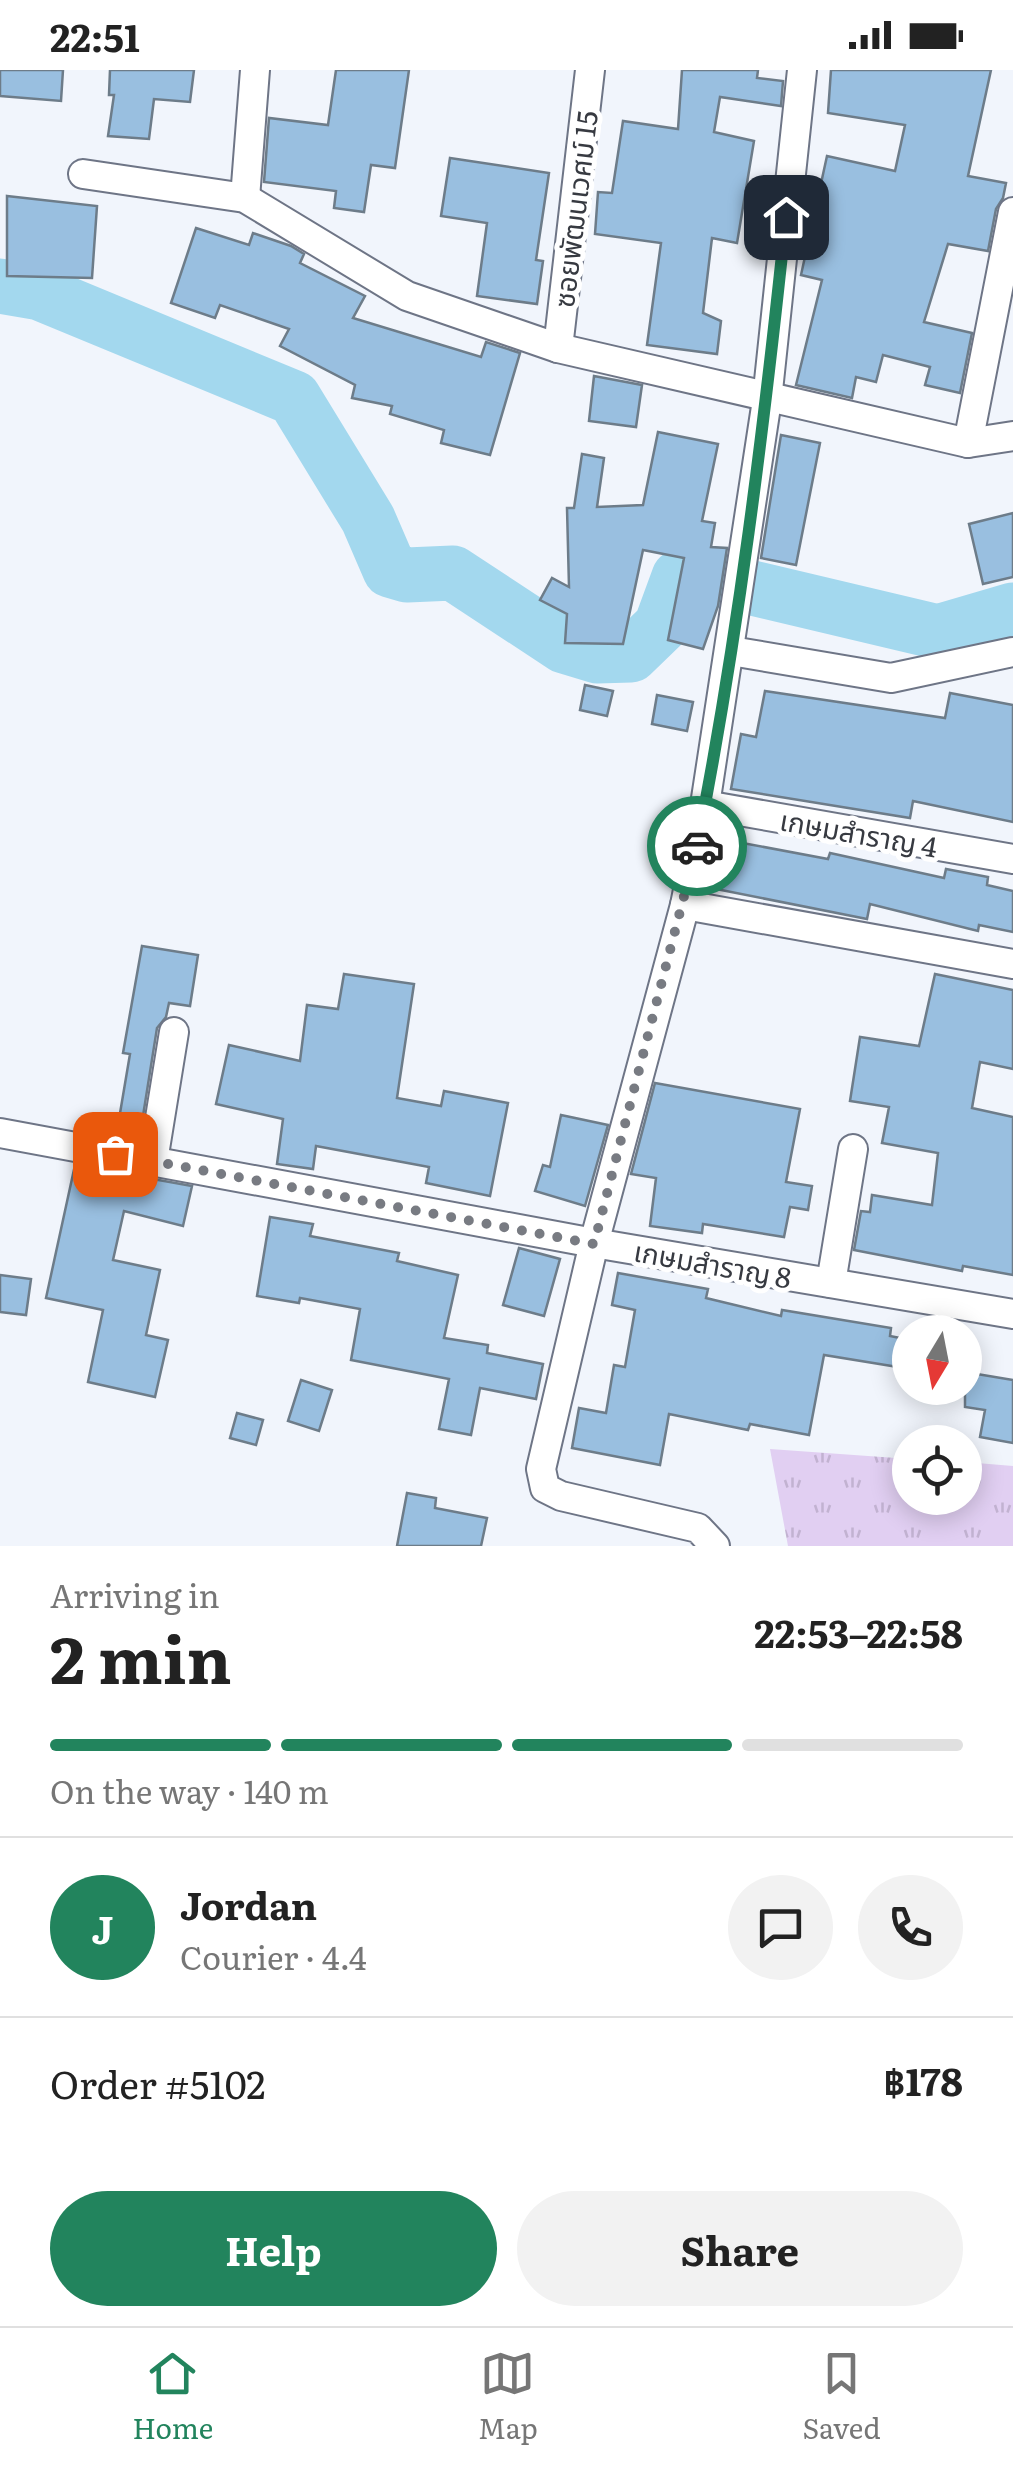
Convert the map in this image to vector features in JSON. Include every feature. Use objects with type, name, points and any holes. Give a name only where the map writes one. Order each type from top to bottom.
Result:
[{"type":"street","points":[[245,198],[255,70]]},
{"type":"street","name":"ซอยพัฒนเวศม์ 15","points":[[558,348],[590,70]]},
{"type":"street","points":[[715,1546],[698,1528],[561,1496],[545,1488],[541,1469],[594,1244],[685,905],[705,805],[767,400],[802,70]]},
{"type":"street","points":[[83,174],[245,198],[407,296],[558,348],[968,444],[1013,436]]},
{"type":"street","points":[[968,444],[1013,212]]},
{"type":"street","points":[[733,636],[891,678],[1013,652]]},
{"type":"street","name":"เกษมสำราญ 4","points":[[705,805],[1013,859]]},
{"type":"street","points":[[685,905],[1013,964]]},
{"type":"street","points":[[154,1161],[174,1032]]},
{"type":"street","name":"เกษมสำราญ 8","points":[[0,1133],[594,1244],[1013,1314]]},
{"type":"street","points":[[831,1283],[853,1149]]},
{"type":"green space","points":[[770,1449],[892,1458],[892,1515],[982,1515],[982,1463],[1013,1466],[1013,1546],[788,1546]]},
{"type":"building","points":[[0,70],[63,70],[61,101],[0,96]]},
{"type":"building","points":[[110,70],[194,70],[190,102],[154,99],[149,139],[108,136],[114,95],[109,95]]},
{"type":"building","points":[[336,70],[409,70],[395,168],[371,165],[364,212],[334,208],[336,191],[264,182],[269,118],[328,125]]},
{"type":"building","points":[[682,70],[758,70],[757,78],[783,81],[781,106],[720,97],[714,132],[754,141],[737,243],[712,238],[703,313],[721,321],[717,354],[647,345],[661,243],[595,234],[598,192],[612,193],[623,121],[678,129]]},
{"type":"building","points":[[831,70],[991,70],[968,176],[1006,183],[1003,198],[996,209],[988,251],[948,244],[924,322],[972,333],[960,393],[925,385],[930,367],[883,355],[876,382],[856,377],[852,398],[796,385],[822,280],[801,275],[827,156],[895,171],[905,125],[828,113]]},
{"type":"building","points":[[450,158],[549,173],[536,260],[543,261],[537,304],[477,296],[487,223],[441,216]]},
{"type":"building","points":[[7,196],[97,206],[92,278],[7,276]]},
{"type":"building","points":[[196,228],[249,245],[253,233],[291,246],[304,254],[300,263],[365,296],[353,318],[481,357],[486,342],[520,353],[490,455],[441,443],[444,430],[390,414],[392,406],[352,398],[355,385],[280,346],[289,329],[220,305],[215,318],[171,303]]},
{"type":"building","points":[[594,376],[642,385],[636,427],[589,421]]},
{"type":"building","points":[[658,432],[718,444],[702,521],[715,523],[711,547],[727,548],[718,606],[703,649],[668,640],[684,558],[643,550],[623,644],[565,643],[567,614],[540,600],[552,578],[569,587],[567,508],[574,508],[582,454],[604,458],[597,507],[643,505]]},
{"type":"building","points":[[781,435],[820,443],[796,565],[761,558]]},
{"type":"building","points":[[1013,513],[1013,577],[983,584],[969,524]]},
{"type":"building","points":[[585,685],[613,691],[607,716],[580,710]]},
{"type":"building","points":[[765,691],[945,718],[950,693],[1013,705],[1013,822],[913,801],[910,818],[731,789],[741,734],[756,737]]},
{"type":"building","points":[[657,695],[693,702],[687,731],[652,724]]},
{"type":"building","points":[[716,838],[828,859],[830,853],[944,878],[946,869],[988,877],[987,885],[1013,891],[1013,932],[979,925],[978,931],[870,904],[867,919],[706,887]]},
{"type":"building","points":[[142,946],[198,955],[190,1006],[169,1003],[166,1017],[157,1028],[139,1141],[116,1137],[130,1054],[123,1053]]},
{"type":"building","points":[[344,974],[414,984],[397,1098],[441,1106],[444,1091],[508,1103],[490,1196],[426,1183],[429,1167],[316,1146],[313,1169],[277,1164],[283,1119],[216,1104],[229,1045],[300,1061],[307,1005],[338,1009]]},
{"type":"building","points":[[935,974],[1013,990],[1013,1069],[980,1062],[972,1108],[1013,1117],[1013,1275],[963,1266],[962,1271],[854,1250],[861,1211],[870,1212],[872,1195],[932,1205],[938,1153],[882,1143],[889,1107],[850,1101],[860,1037],[919,1046]]},
{"type":"building","points":[[655,1083],[800,1109],[786,1182],[812,1186],[808,1210],[790,1207],[784,1237],[703,1224],[702,1233],[650,1226],[656,1178],[631,1174]]},
{"type":"building","points":[[561,1115],[608,1125],[585,1206],[535,1191],[543,1165],[550,1167]]},
{"type":"building","points":[[75,1165],[192,1186],[183,1226],[124,1211],[113,1260],[160,1270],[146,1335],[168,1340],[155,1397],[88,1382],[103,1310],[46,1298]]},
{"type":"building","points":[[270,1217],[313,1224],[310,1236],[399,1253],[397,1261],[458,1275],[444,1338],[488,1345],[487,1353],[543,1364],[536,1399],[480,1388],[471,1435],[439,1429],[449,1379],[351,1360],[360,1309],[300,1298],[299,1303],[257,1296]]},
{"type":"building","points":[[519,1248],[560,1259],[544,1316],[503,1305]]},
{"type":"building","points":[[618,1273],[708,1289],[706,1298],[781,1316],[782,1310],[891,1328],[892,1366],[824,1355],[809,1435],[750,1424],[748,1430],[669,1414],[660,1465],[572,1448],[579,1408],[606,1413],[614,1365],[625,1367],[635,1310],[612,1305]]},
{"type":"building","points":[[0,1275],[31,1279],[26,1315],[0,1312]]},
{"type":"building","points":[[982,1375],[1013,1380],[1013,1443],[982,1437],[985,1410],[965,1407],[982,1405]]},
{"type":"building","points":[[301,1380],[332,1390],[319,1431],[288,1421]]},
{"type":"building","points":[[237,1413],[263,1420],[256,1445],[230,1438]]},
{"type":"building","points":[[407,1493],[436,1498],[435,1508],[487,1518],[481,1546],[397,1546]]},
{"type":"waterway","points":[[0,286],[40,293],[294,398],[368,519],[390,570],[407,575],[453,573],[564,646],[597,656],[631,655],[661,626],[679,577],[706,577],[938,632],[1013,610]]},
{"type":"way so far","points":[[115,1154],[594,1244],[685,905],[697,846]]},
{"type":"route","points":[[697,846],[731,650],[767,400],[786,217]]}]
